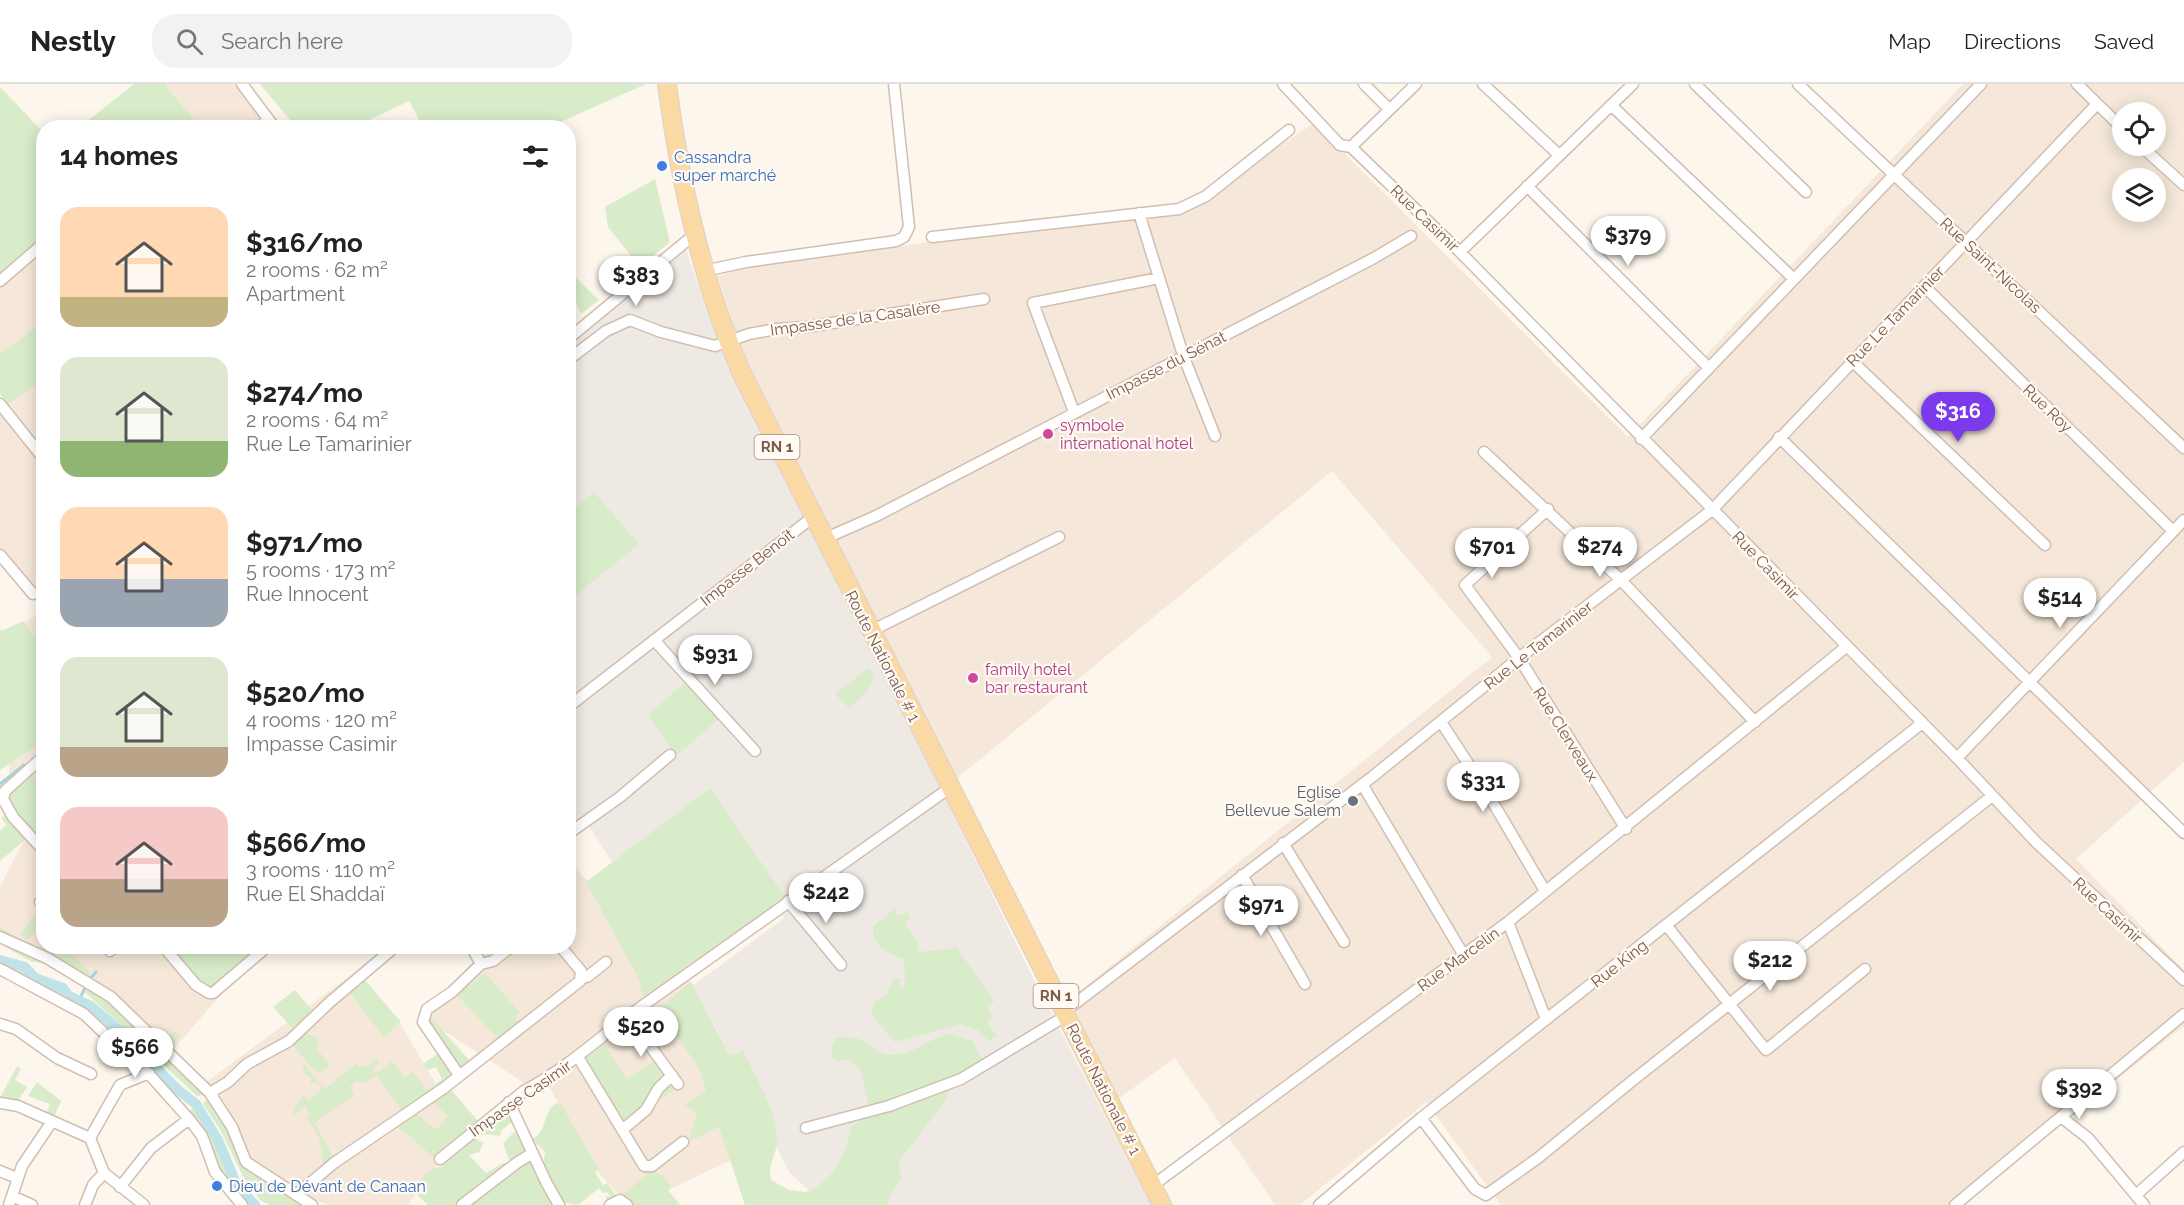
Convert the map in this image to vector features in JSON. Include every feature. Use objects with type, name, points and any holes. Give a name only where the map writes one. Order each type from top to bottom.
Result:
[{"type":"main road","name":"Route Nationale # 1","points":[[668,84],[674,136],[695,234],[704,271],[727,340],[813,518],[1162,1205]]},
{"type":"street","points":[[242,84],[270,120]]},
{"type":"street","points":[[704,271],[746,262],[901,240],[909,226],[894,84]]},
{"type":"street","name":"Rue Casimir","points":[[1283,84],[1340,145],[1351,147],[1460,252],[1641,439],[1957,758],[2036,842],[2184,980]]},
{"type":"street","points":[[1364,84],[1389,109]]},
{"type":"street","points":[[1351,147],[1416,84]]},
{"type":"street","points":[[1484,84],[1560,155]]},
{"type":"street","points":[[1460,252],[1633,84]]},
{"type":"street","points":[[1695,84],[1806,192]]},
{"type":"street","name":"Rue Saint-Nicolas","points":[[1798,84],[2184,448]]},
{"type":"street","points":[[1641,439],[1981,84]]},
{"type":"street","points":[[2077,84],[2112,118]]},
{"type":"street","name":"Rue Le Tamarinier","points":[[806,1128],[889,1106],[961,1079],[1059,1020],[1064,1012],[1441,723],[1519,658],[1712,510],[2097,104]]},
{"type":"street","points":[[1611,105],[1794,279]]},
{"type":"street","points":[[932,237],[1179,209],[1194,202],[1289,130]]},
{"type":"street","points":[[2152,156],[2184,185]]},
{"type":"street","points":[[1527,186],[1710,368]]},
{"type":"street","points":[[1139,213],[1183,355],[1215,436]]},
{"type":"street","points":[[576,332],[695,234]]},
{"type":"street","name":"Impasse du Sénat","points":[[824,539],[876,516],[1183,355],[1269,313],[1411,236]]},
{"type":"street","points":[[0,281],[36,250]]},
{"type":"street","points":[[1074,412],[1033,303],[1159,278]]},
{"type":"street","name":"Rue Roy","points":[[1924,286],[2173,531]]},
{"type":"street","name":"Impasse de la Casalère","points":[[576,354],[606,331],[630,320],[660,332],[715,346],[727,340],[776,328],[807,327],[984,299]]},
{"type":"street","points":[[1852,361],[2045,545]]},
{"type":"street","points":[[0,404],[36,449]]},
{"type":"street","points":[[1779,437],[2029,684],[2184,833]]},
{"type":"street","points":[[1484,452],[1548,509],[1621,580],[1755,722]]},
{"type":"street","name":"Rue Clerveaux","points":[[1548,509],[1465,585],[1519,658],[1626,829]]},
{"type":"street","name":"Impasse Benoît","points":[[576,701],[813,518]]},
{"type":"street","points":[[1957,758],[2184,520]]},
{"type":"street","points":[[870,631],[1059,537]]},
{"type":"street","points":[[0,555],[33,594]]},
{"type":"street","points":[[654,640],[756,751]]},
{"type":"street","name":"Rue Marcelin","points":[[1152,1186],[1508,922],[1626,829],[1846,647]]},
{"type":"street","points":[[1441,723],[1488,794],[1545,891]]},
{"type":"street","name":"Rue King","points":[[1319,1205],[1421,1118],[1921,724]]},
{"type":"street","points":[[576,828],[620,797],[670,755]]},
{"type":"street","points":[[36,763],[2,795],[13,817],[36,842]]},
{"type":"street","points":[[1362,784],[1463,954]]},
{"type":"street","name":"Impasse Casimir","points":[[440,1159],[509,1102],[578,1057],[628,1016],[951,787]]},
{"type":"street","points":[[1421,1118],[1475,1189],[1486,1195],[1539,1158],[1632,1081],[1992,796]]},
{"type":"street","points":[[1283,843],[1344,942]]},
{"type":"street","points":[[1242,875],[1305,984]]},
{"type":"street","points":[[788,901],[842,965]]},
{"type":"street","points":[[1508,922],[1546,1019]]},
{"type":"street","points":[[1667,926],[1766,1050],[1865,969]]},
{"type":"street","points":[[0,937],[36,953]]},
{"type":"street","points":[[38,954],[103,990],[210,1094],[232,1127],[246,1162],[312,1205]]},
{"type":"street","points":[[170,954],[196,985],[213,993],[259,954]]},
{"type":"street","points":[[210,1094],[228,1082],[247,1064],[289,1041],[330,1002],[387,954]]},
{"type":"street","points":[[475,954],[481,964]]},
{"type":"street","points":[[459,1075],[423,1022],[423,1015],[426,1009],[452,992],[481,964],[493,961],[502,954]]},
{"type":"street","points":[[567,954],[581,971],[582,977]]},
{"type":"street","points":[[296,1195],[334,1163],[444,1088],[582,977],[587,977],[606,962]]},
{"type":"street","points":[[0,969],[84,1014],[149,1073],[202,1136],[215,1172],[239,1204]]},
{"type":"street","points":[[1955,1205],[2184,1014]]},
{"type":"street","points":[[622,1130],[646,1110],[658,1089],[675,1079],[628,1016]]},
{"type":"street","points":[[0,1024],[16,1029],[57,1058],[91,1074]]},
{"type":"street","points":[[578,1057],[647,1168],[683,1142]]},
{"type":"street","points":[[90,1138],[120,1085],[149,1073]]},
{"type":"street","points":[[0,1102],[18,1106],[51,1123],[90,1138],[104,1173],[144,1205]]},
{"type":"street","points":[[509,1102],[560,1205]]},
{"type":"street","points":[[2061,1117],[2088,1138],[2144,1205]]},
{"type":"street","points":[[120,1186],[150,1148],[189,1119]]},
{"type":"street","points":[[32,1205],[10,1200],[17,1178],[51,1123]]},
{"type":"street","points":[[2136,1195],[2184,1152]]},
{"type":"street","points":[[462,1205],[533,1153]]},
{"type":"street","points":[[0,1171],[17,1178]]},
{"type":"street","points":[[85,1205],[93,1185],[104,1173]]},
{"type":"street","points":[[610,1205],[620,1200],[627,1205]]},
{"type":"shaded area","points":[[168,84],[236,84],[266,120],[194,120],[165,86]]},
{"type":"shaded area","points":[[1963,84],[2184,84],[2184,762],[2076,859],[2184,970],[2184,1026],[1960,1205],[1501,1205],[1426,1102],[1300,1205],[1275,1205],[1175,1058],[1118,1099],[1070,999],[1492,657],[1332,471],[956,779],[765,407],[739,345],[718,277],[747,264],[917,244],[1025,219],[1190,207],[1314,123],[1628,437]]},
{"type":"shaded area","points":[[686,250],[701,293],[779,466],[864,631],[1032,976],[1151,1205],[825,1205],[789,1172],[694,985],[784,918],[772,892],[616,868],[587,823],[576,831],[576,338]]},
{"type":"shaded area","points":[[36,259],[36,601],[0,558],[0,408],[12,398],[0,385],[0,287]]},
{"type":"shaded area","points":[[36,615],[36,954],[180,954],[218,998],[165,1059],[93,992],[0,940],[0,887],[31,826],[9,792],[10,634]]},
{"type":"shaded area","points":[[576,868],[597,892],[694,985],[711,1017],[733,1159],[637,1205],[627,1205],[598,1172],[546,1082],[535,1090],[418,1014],[478,966],[472,954],[576,954]]},
{"type":"shaded area","points":[[355,972],[401,1025],[467,1137],[442,1159],[408,1205],[329,1205],[283,1188],[251,1169],[204,1084]]},
{"type":"green space","points":[[134,84],[168,84],[166,86],[194,120],[89,120]]},
{"type":"green space","points":[[260,84],[646,84],[565,120],[419,120],[409,101],[369,120],[290,120]]},
{"type":"green space","points":[[0,87],[36,125],[36,257],[0,283]]},
{"type":"green space","points":[[655,179],[670,242],[640,267],[608,227],[605,207]]},
{"type":"green space","points":[[576,278],[599,300],[581,314],[576,302]]},
{"type":"green space","points":[[36,327],[36,385],[8,404],[0,394],[0,354]]},
{"type":"green space","points":[[594,492],[639,544],[576,595],[576,507]]},
{"type":"green space","points":[[23,621],[36,639],[36,746],[0,770],[0,629],[2,631]]},
{"type":"green space","points":[[869,668],[874,673],[869,689],[849,708],[835,694]]},
{"type":"green space","points":[[687,681],[720,718],[676,756],[648,715]]},
{"type":"green space","points":[[31,774],[36,781],[36,834],[15,812],[7,797]]},
{"type":"green space","points":[[710,788],[785,897],[644,996],[640,990],[641,983],[586,882]]},
{"type":"green space","points":[[5,815],[26,839],[0,861],[0,831],[7,825],[1,818]]},
{"type":"green space","points":[[895,908],[896,916],[907,913],[910,919],[905,923],[917,941],[918,952],[957,948],[994,1001],[987,1008],[993,1017],[986,1022],[997,1035],[989,1042],[979,1031],[961,1024],[895,1042],[871,1014],[876,1000],[886,995],[894,978],[900,978],[899,988],[905,987],[904,959],[882,948],[873,934],[873,927]]},
{"type":"green space","points":[[36,914],[36,931],[26,941],[20,933]]},
{"type":"green space","points":[[0,928],[36,948],[36,954],[72,954],[91,974],[88,979],[50,958],[44,963],[32,962],[0,944]]},
{"type":"green space","points":[[173,954],[253,954],[211,989],[205,989]]},
{"type":"green space","points":[[0,957],[16,968],[65,990],[97,1010],[98,1016],[93,1017],[0,967]]},
{"type":"green space","points":[[485,973],[520,1013],[515,1017],[519,1022],[498,1039],[457,995]]},
{"type":"green space","points":[[365,980],[401,1022],[384,1038],[349,992],[359,987]]},
{"type":"green space","points":[[691,982],[730,1056],[743,1050],[759,1082],[773,1116],[777,1139],[770,1168],[771,1180],[789,1190],[806,1192],[824,1181],[842,1157],[851,1127],[863,1119],[951,1086],[943,1104],[899,1161],[901,1177],[886,1205],[745,1205],[719,1127],[690,1141],[689,1139],[697,1113],[685,1105],[706,1091],[699,1068],[658,1009]]},
{"type":"green space","points":[[88,985],[163,1041],[174,1031],[181,1035],[169,1050],[205,1095],[197,1096],[85,992]]},
{"type":"green space","points":[[295,990],[312,1010],[293,1029],[273,1007]]},
{"type":"green space","points":[[430,1016],[470,1061],[461,1069],[445,1052],[447,1045],[439,1043],[428,1022]]},
{"type":"green space","points":[[303,1032],[318,1038],[317,1049],[330,1065],[319,1073],[313,1070],[293,1045]]},
{"type":"green space","points":[[952,1034],[972,1041],[983,1060],[958,1076],[869,1107],[860,1068],[846,1059],[837,1061],[832,1058],[832,1047],[836,1038],[847,1037],[862,1040],[879,1051],[893,1055],[908,1052],[944,1035]]},
{"type":"green space","points":[[604,1044],[627,1079],[658,1058],[677,1087],[664,1098],[650,1099],[624,1123],[585,1059]]},
{"type":"green space","points":[[439,1053],[442,1063],[444,1062],[452,1075],[451,1079],[402,1110],[376,1075],[365,1083],[356,1081],[350,1087],[354,1095],[315,1123],[334,1159],[324,1165],[319,1137],[307,1118],[310,1114],[305,1106],[293,1116],[295,1106],[303,1095],[309,1101],[322,1088],[317,1082],[310,1084],[311,1077],[304,1073],[303,1063],[325,1089],[356,1063],[359,1066],[367,1066],[376,1058],[380,1062],[374,1070],[375,1074],[392,1061],[405,1078],[413,1072],[427,1090],[442,1079],[436,1067],[428,1070],[423,1064]]},
{"type":"green space","points":[[17,1066],[21,1069],[15,1080],[27,1087],[17,1102],[0,1098]]},
{"type":"green space","points":[[37,1082],[61,1101],[54,1117],[46,1114],[50,1104],[28,1096]]},
{"type":"green space","points":[[451,1090],[479,1122],[435,1159],[397,1125],[415,1113],[437,1130],[448,1116],[433,1102]]},
{"type":"green space","points":[[206,1100],[214,1103],[249,1171],[306,1205],[270,1205],[260,1200],[243,1176],[221,1131],[203,1104]]},
{"type":"green space","points":[[556,1103],[561,1104],[599,1169],[595,1172],[603,1185],[607,1183],[617,1197],[609,1202],[605,1196],[611,1197],[599,1188],[578,1205],[562,1202],[543,1167],[545,1152],[532,1139],[541,1132],[549,1111]]},
{"type":"green space","points":[[195,1106],[201,1110],[212,1126],[233,1177],[235,1184],[232,1187],[223,1180],[189,1112]]},
{"type":"green space","points":[[505,1111],[513,1121],[501,1131],[500,1136],[485,1134],[476,1137],[477,1140],[484,1142],[479,1152],[469,1155],[486,1173],[503,1163],[511,1164],[458,1205],[428,1205],[415,1193],[411,1196],[409,1194],[428,1173],[442,1166],[442,1159]]},
{"type":"green space","points":[[514,1132],[519,1132],[526,1146],[522,1155],[514,1162],[509,1160],[503,1143]]},
{"type":"green space","points":[[532,1160],[556,1205],[467,1205],[527,1161]]},
{"type":"green space","points":[[647,1169],[667,1180],[671,1187],[668,1190],[680,1205],[629,1205],[621,1195],[646,1176],[643,1171]]},
{"type":"waterway","points":[[0,784],[24,765]]},
{"type":"waterway","points":[[0,960],[25,967],[35,978],[63,988],[69,996],[91,1006],[119,1030],[178,1090],[196,1104],[218,1140],[237,1186],[255,1205]]},
{"type":"waterway","points":[[90,979],[96,972]]},
{"type":"waterway","points":[[79,1001],[86,985]]},
{"type":"place","name":"Cassandra super marché","points":[[662,166]]},
{"type":"place","name":"symbole international hotel","points":[[1048,434]]},
{"type":"place","name":"family hotel bar restaurant","points":[[973,678]]},
{"type":"place","name":"Eglise Bellevue Salem","points":[[1353,801]]},
{"type":"place","name":"Dieu de Dévant de Canaan","points":[[217,1186]]}]
